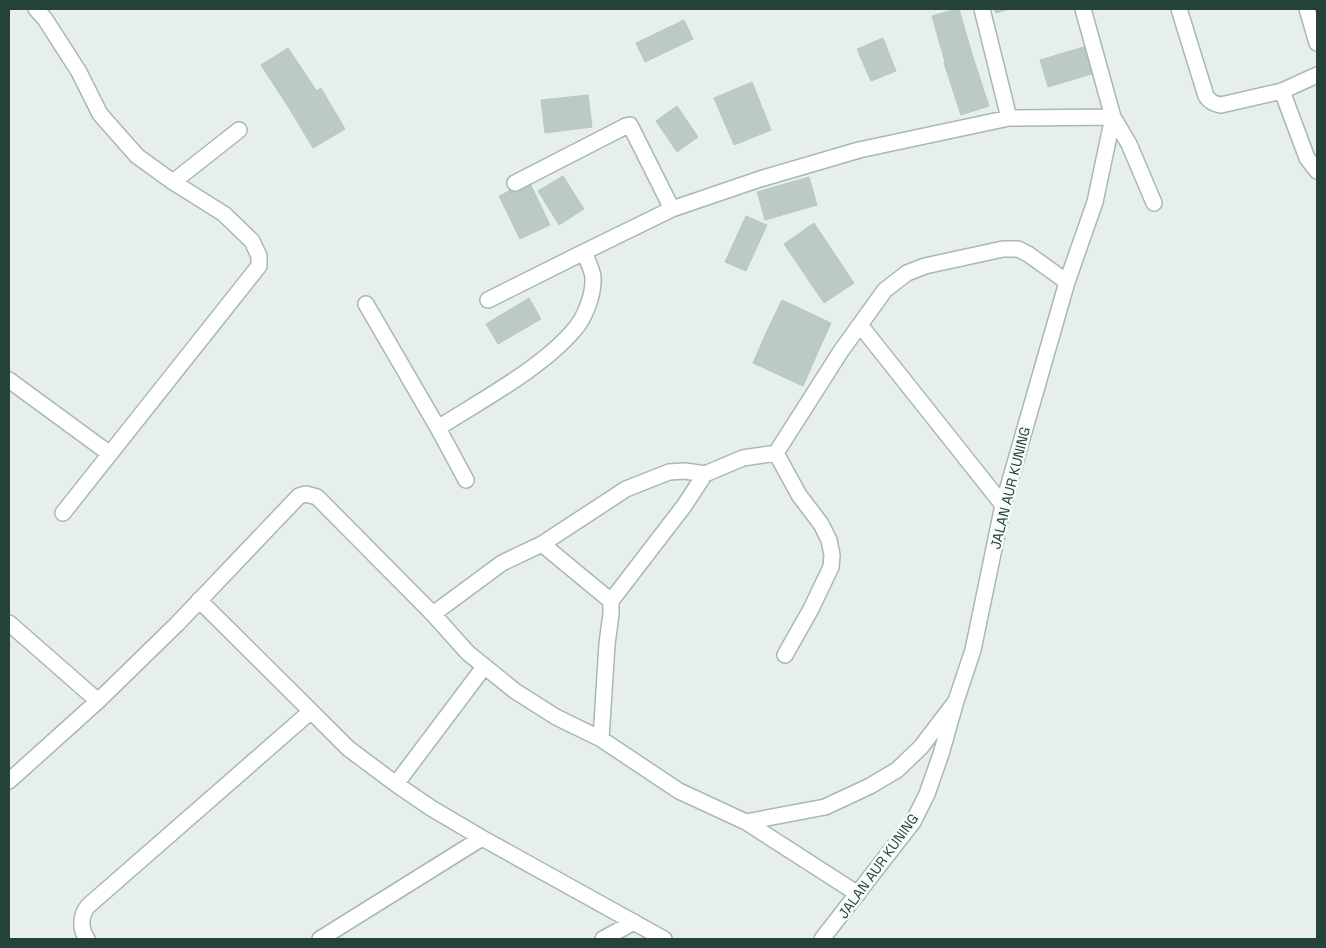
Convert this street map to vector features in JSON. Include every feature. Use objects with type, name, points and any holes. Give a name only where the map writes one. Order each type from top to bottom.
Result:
[{"type":"street","points":[[36,9],[45,19],[79,72],[100,114],[137,156],[173,182],[224,214],[255,245],[259,256],[259,266],[63,513]]},
{"type":"street","points":[[982,9],[1009,118]]},
{"type":"street","name":"JALAN AUR KUNING","points":[[822,939],[913,822],[927,794],[941,754],[956,700],[973,650],[1003,505],[1067,282],[1095,202],[1113,117],[1082,9]]},
{"type":"street","points":[[1179,9],[1206,96],[1215,104],[1222,105],[1282,91],[1317,75]]},
{"type":"street","points":[[1307,9],[1317,43]]},
{"type":"street","points":[[1282,91],[1307,158],[1317,171]]},
{"type":"street","points":[[488,300],[672,209],[760,179],[859,150],[1009,118],[1113,117],[1129,144],[1154,203]]},
{"type":"street","points":[[515,183],[630,125],[672,209]]},
{"type":"street","points":[[173,182],[239,130]]},
{"type":"street","points":[[433,614],[502,563],[542,544],[626,489],[669,472],[685,471],[705,474],[743,458],[776,453],[841,351],[886,290],[906,273],[925,266],[1003,249],[1018,249],[1067,282]]},
{"type":"street","points":[[438,428],[528,370],[576,329],[586,310],[591,294],[593,277],[584,252]]},
{"type":"street","points":[[366,304],[466,480]]},
{"type":"street","points":[[860,325],[1003,505]]},
{"type":"street","points":[[9,380],[110,454]]},
{"type":"street","points":[[776,453],[799,495],[821,524],[829,540],[832,555],[831,567],[811,609],[785,655]]},
{"type":"street","points":[[601,740],[611,601],[684,506],[705,474]]},
{"type":"street","points":[[9,781],[98,701],[177,624],[299,496],[306,494],[317,497],[433,614],[468,653],[515,691],[556,718],[601,740],[679,791],[746,822],[858,894]]},
{"type":"street","points":[[542,544],[611,601]]},
{"type":"street","points":[[199,600],[349,749],[396,784],[431,808],[482,838],[664,939]]},
{"type":"street","points":[[9,623],[98,701]]},
{"type":"street","points":[[396,784],[484,667]]},
{"type":"street","points":[[746,822],[825,807],[870,786],[897,770],[921,747],[956,700]]},
{"type":"street","points":[[87,939],[82,926],[82,916],[88,906],[310,712]]},
{"type":"street","points":[[320,939],[482,838]]},
{"type":"street","points":[[603,939],[634,922]]},
{"type":"building","points":[[959,9],[972,54],[945,62],[932,16]]},
{"type":"building","points":[[994,9],[1009,9],[996,13]]},
{"type":"building","points":[[684,20],[693,39],[645,62],[636,43]]},
{"type":"building","points":[[883,38],[896,71],[871,81],[857,49]]},
{"type":"building","points":[[1090,45],[1098,72],[1048,87],[1040,60]]},
{"type":"building","points":[[288,48],[316,90],[289,108],[261,65]]},
{"type":"building","points":[[972,54],[989,106],[961,115],[944,63]]},
{"type":"building","points":[[752,82],[771,130],[734,145],[714,98]]},
{"type":"building","points":[[321,88],[345,129],[313,148],[289,108]]},
{"type":"building","points":[[588,95],[592,127],[545,133],[541,100]]},
{"type":"building","points":[[677,106],[698,137],[677,152],[656,121]]},
{"type":"building","points":[[563,176],[584,209],[559,225],[538,191]]},
{"type":"building","points":[[809,177],[817,205],[765,220],[757,192]]},
{"type":"building","points":[[529,181],[550,225],[520,239],[499,196]]},
{"type":"building","points":[[746,216],[767,225],[746,271],[725,262]]},
{"type":"building","points":[[814,223],[854,283],[824,303],[784,244]]},
{"type":"building","points":[[529,298],[541,319],[498,344],[486,324]]},
{"type":"building","points":[[782,300],[831,323],[817,354],[767,331]]},
{"type":"building","points":[[767,331],[817,354],[803,386],[753,363]]}]
